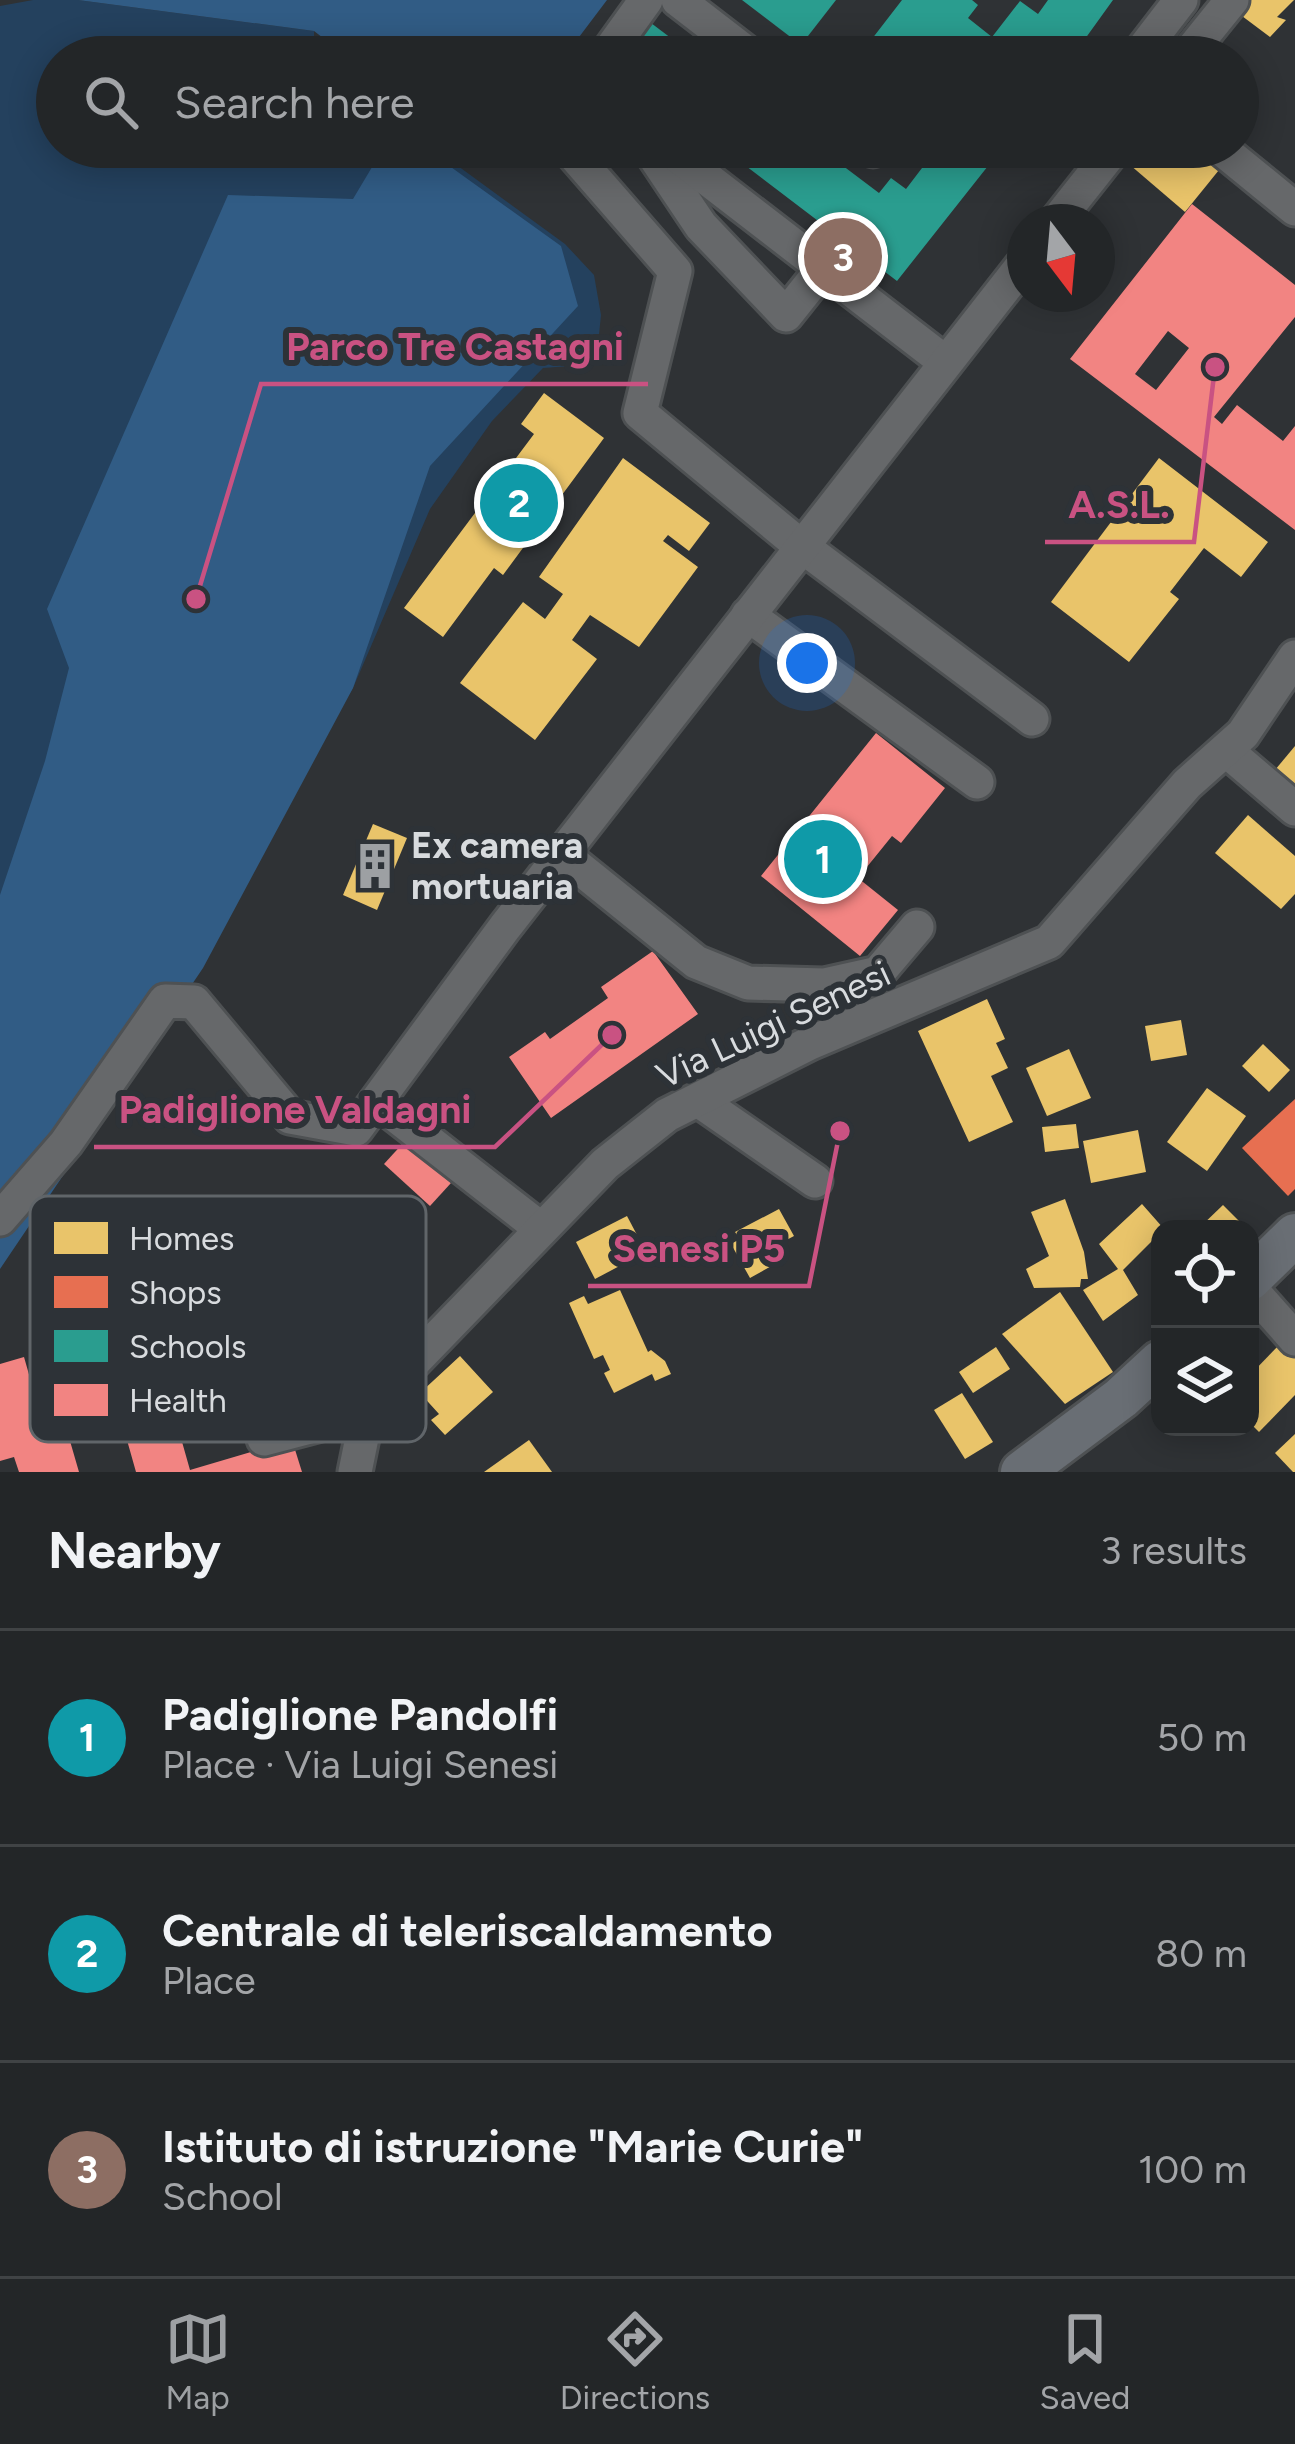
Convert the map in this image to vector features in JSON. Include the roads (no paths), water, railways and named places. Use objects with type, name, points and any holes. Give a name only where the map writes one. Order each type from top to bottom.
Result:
[{"type":"main road","points":[[1259,1270],[1295,1235]]},
{"type":"main road","points":[[1022,1472],[1151,1370]]},
{"type":"street","points":[[620,36],[646,0]]},
{"type":"street","points":[[678,0],[725,36]]},
{"type":"street","points":[[1153,36],[1181,0]]},
{"type":"street","points":[[1203,36],[1232,0]]},
{"type":"street","points":[[585,168],[675,272],[640,413],[802,546],[1031,719]]},
{"type":"street","points":[[662,168],[700,226],[786,315],[825,266]]},
{"type":"street","points":[[694,168],[945,362]]},
{"type":"street","points":[[1067,204],[1090,168]]},
{"type":"street","points":[[1245,168],[1295,209]]},
{"type":"street","points":[[0,1219],[66,1143],[165,1001],[194,1002],[290,1118],[356,1129],[562,854],[1007,284]]},
{"type":"street","points":[[748,615],[976,782]]},
{"type":"street","name":"Via Luigi Senesi","points":[[426,1348],[605,1164],[668,1114],[810,1043],[1049,942],[1187,784],[1227,752],[1295,657]]},
{"type":"street","points":[[1227,752],[1295,809]]},
{"type":"street","points":[[562,854],[696,962],[748,983],[824,985],[878,973],[917,927]]},
{"type":"street","points":[[377,1100],[540,1228]]},
{"type":"street","points":[[698,1100],[815,1181]]},
{"type":"street","points":[[1259,1298],[1295,1339]]},
{"type":"street","name":"Via Luigi Senesi","points":[[355,1472],[361,1442]]},
{"type":"place","name":"Istituto di istruzione \"Marie Curie\"","points":[[843,257]]},
{"type":"place","name":"A.S.L.","points":[[1215,367]]},
{"type":"place","name":"Centrale di teleriscaldamento","points":[[519,503]]},
{"type":"place","name":"Parco Tre Castagni","points":[[196,599]]},
{"type":"place","name":"Padiglione Pandolfi","points":[[823,859]]},
{"type":"place","name":"Ex camera mortuaria","points":[[375,866]]},
{"type":"place","name":"Padiglione Valdagni","points":[[612,1035]]},
{"type":"place","name":"Senesi P5","points":[[840,1131]]}]
